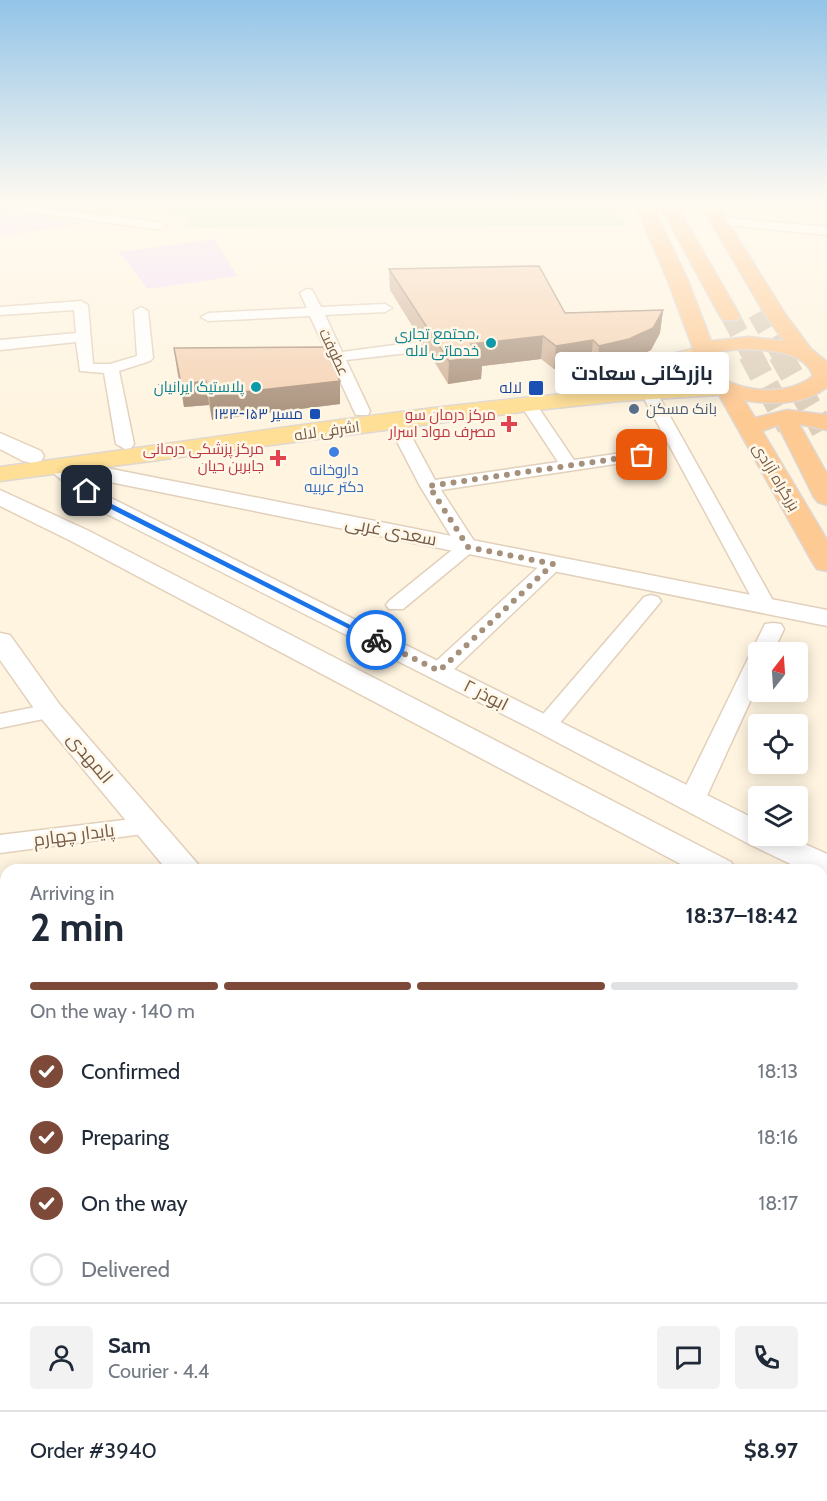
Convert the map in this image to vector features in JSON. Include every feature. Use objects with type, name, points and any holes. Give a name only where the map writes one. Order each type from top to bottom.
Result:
[{"type":"highway","points":[[674,273],[692,317],[701,352],[693,367],[698,376],[726,390],[759,395],[790,395],[820,373]]},
{"type":"highway","points":[[706,273],[730,316]]},
{"type":"highway","points":[[738,273],[766,315],[820,373]]},
{"type":"highway","points":[[745,273],[766,315]]},
{"type":"highway","points":[[692,317],[712,324],[738,326],[762,324],[766,315]]},
{"type":"highway","points":[[701,352],[730,344],[749,343],[788,348],[820,373]]},
{"type":"highway","name":"بزرگراه آزادی","points":[[726,390],[827,563]]},
{"type":"highway","points":[[748,429],[764,420],[788,417],[826,430]]},
{"type":"highway","name":"بزرگراه آزادی","points":[[789,427],[827,497]]},
{"type":"main road","name":"اشرفی لاله","points":[[0,474],[124,444],[613,376],[701,352]]},
{"type":"main road","name":"اشرفی لاله","points":[[0,460],[50,463],[528,404],[649,393],[726,390]]},
{"type":"main road","points":[[0,440],[50,463]]},
{"type":"street","name":"عطوفت","points":[[307,293],[362,411]]},
{"type":"street","points":[[0,311],[81,305],[86,368],[111,369],[145,358],[141,311]]},
{"type":"street","points":[[208,317],[386,308]]},
{"type":"street","points":[[0,345],[84,337]]},
{"type":"street","points":[[337,357],[417,347]]},
{"type":"street","points":[[111,369],[124,444]]},
{"type":"street","points":[[649,393],[770,617],[764,642]]},
{"type":"street","points":[[528,404],[567,462]]},
{"type":"street","points":[[396,605],[468,547],[429,486],[400,430]]},
{"type":"street","points":[[429,486],[642,455]]},
{"type":"street","name":"سعدی غربی","points":[[50,463],[553,564],[770,617],[827,618]]},
{"type":"street","name":"ابوذر ۲","points":[[50,463],[103,503],[546,724],[691,802],[748,830]]},
{"type":"street","points":[[0,497],[80,536],[708,864]]},
{"type":"street","points":[[439,671],[553,564]]},
{"type":"street","points":[[546,724],[651,601]]},
{"type":"street","name":"المهدی","points":[[0,641],[50,711],[181,864]]},
{"type":"street","points":[[691,802],[748,681]]},
{"type":"street","points":[[0,721],[50,711]]},
{"type":"street","name":"پایدار چهارم","points":[[0,844],[149,826]]},
{"type":"street","name":"ابوذر ۲","points":[[782,846],[819,864]]},
{"type":"shaded area","points":[[135,273],[235,273],[237,276],[148,289]]},
{"type":"building","points":[[392,273],[543,273],[565,313],[663,310],[653,328],[629,339],[599,346],[593,340],[556,346],[543,336],[471,344],[482,356],[449,361]]},
{"type":"building","points":[[324,347],[340,381],[209,396],[206,381],[181,384],[174,348]]},
{"type":"tunnel","points":[[757,313],[781,355]]},
{"type":"tunnel","points":[[730,316],[751,355]]},
{"type":"tunnel","points":[[750,354],[789,427]]},
{"type":"tunnel","points":[[780,354],[823,430]]},
{"type":"way so far","points":[[376,640],[439,671],[553,564],[468,547],[429,486],[642,455]]},
{"type":"place","name":"مجتمع تجاری، خدماتی لاله","points":[[491,343]]},
{"type":"place","name":"پلاستیک ایرانیان","points":[[256,387]]},
{"type":"place","name":"لاله","points":[[536,388]]},
{"type":"place","name":"بانک مسکن","points":[[634,409]]},
{"type":"place","name":"مسیر ۱۵۳-۱۳۳","points":[[315,414]]},
{"type":"place","name":"مرکز درمان سو مصرف مواد اسرار","points":[[509,424]]},
{"type":"place","name":"داروخانه دکتر عربیه","points":[[334,452]]},
{"type":"place","name":"بازرگانی سعادت","points":[[642,455]]},
{"type":"place","name":"مرکز پزشکی درمانی جابربن حیان","points":[[278,458]]},
{"type":"route","points":[[87,491],[103,503],[376,640]]}]
